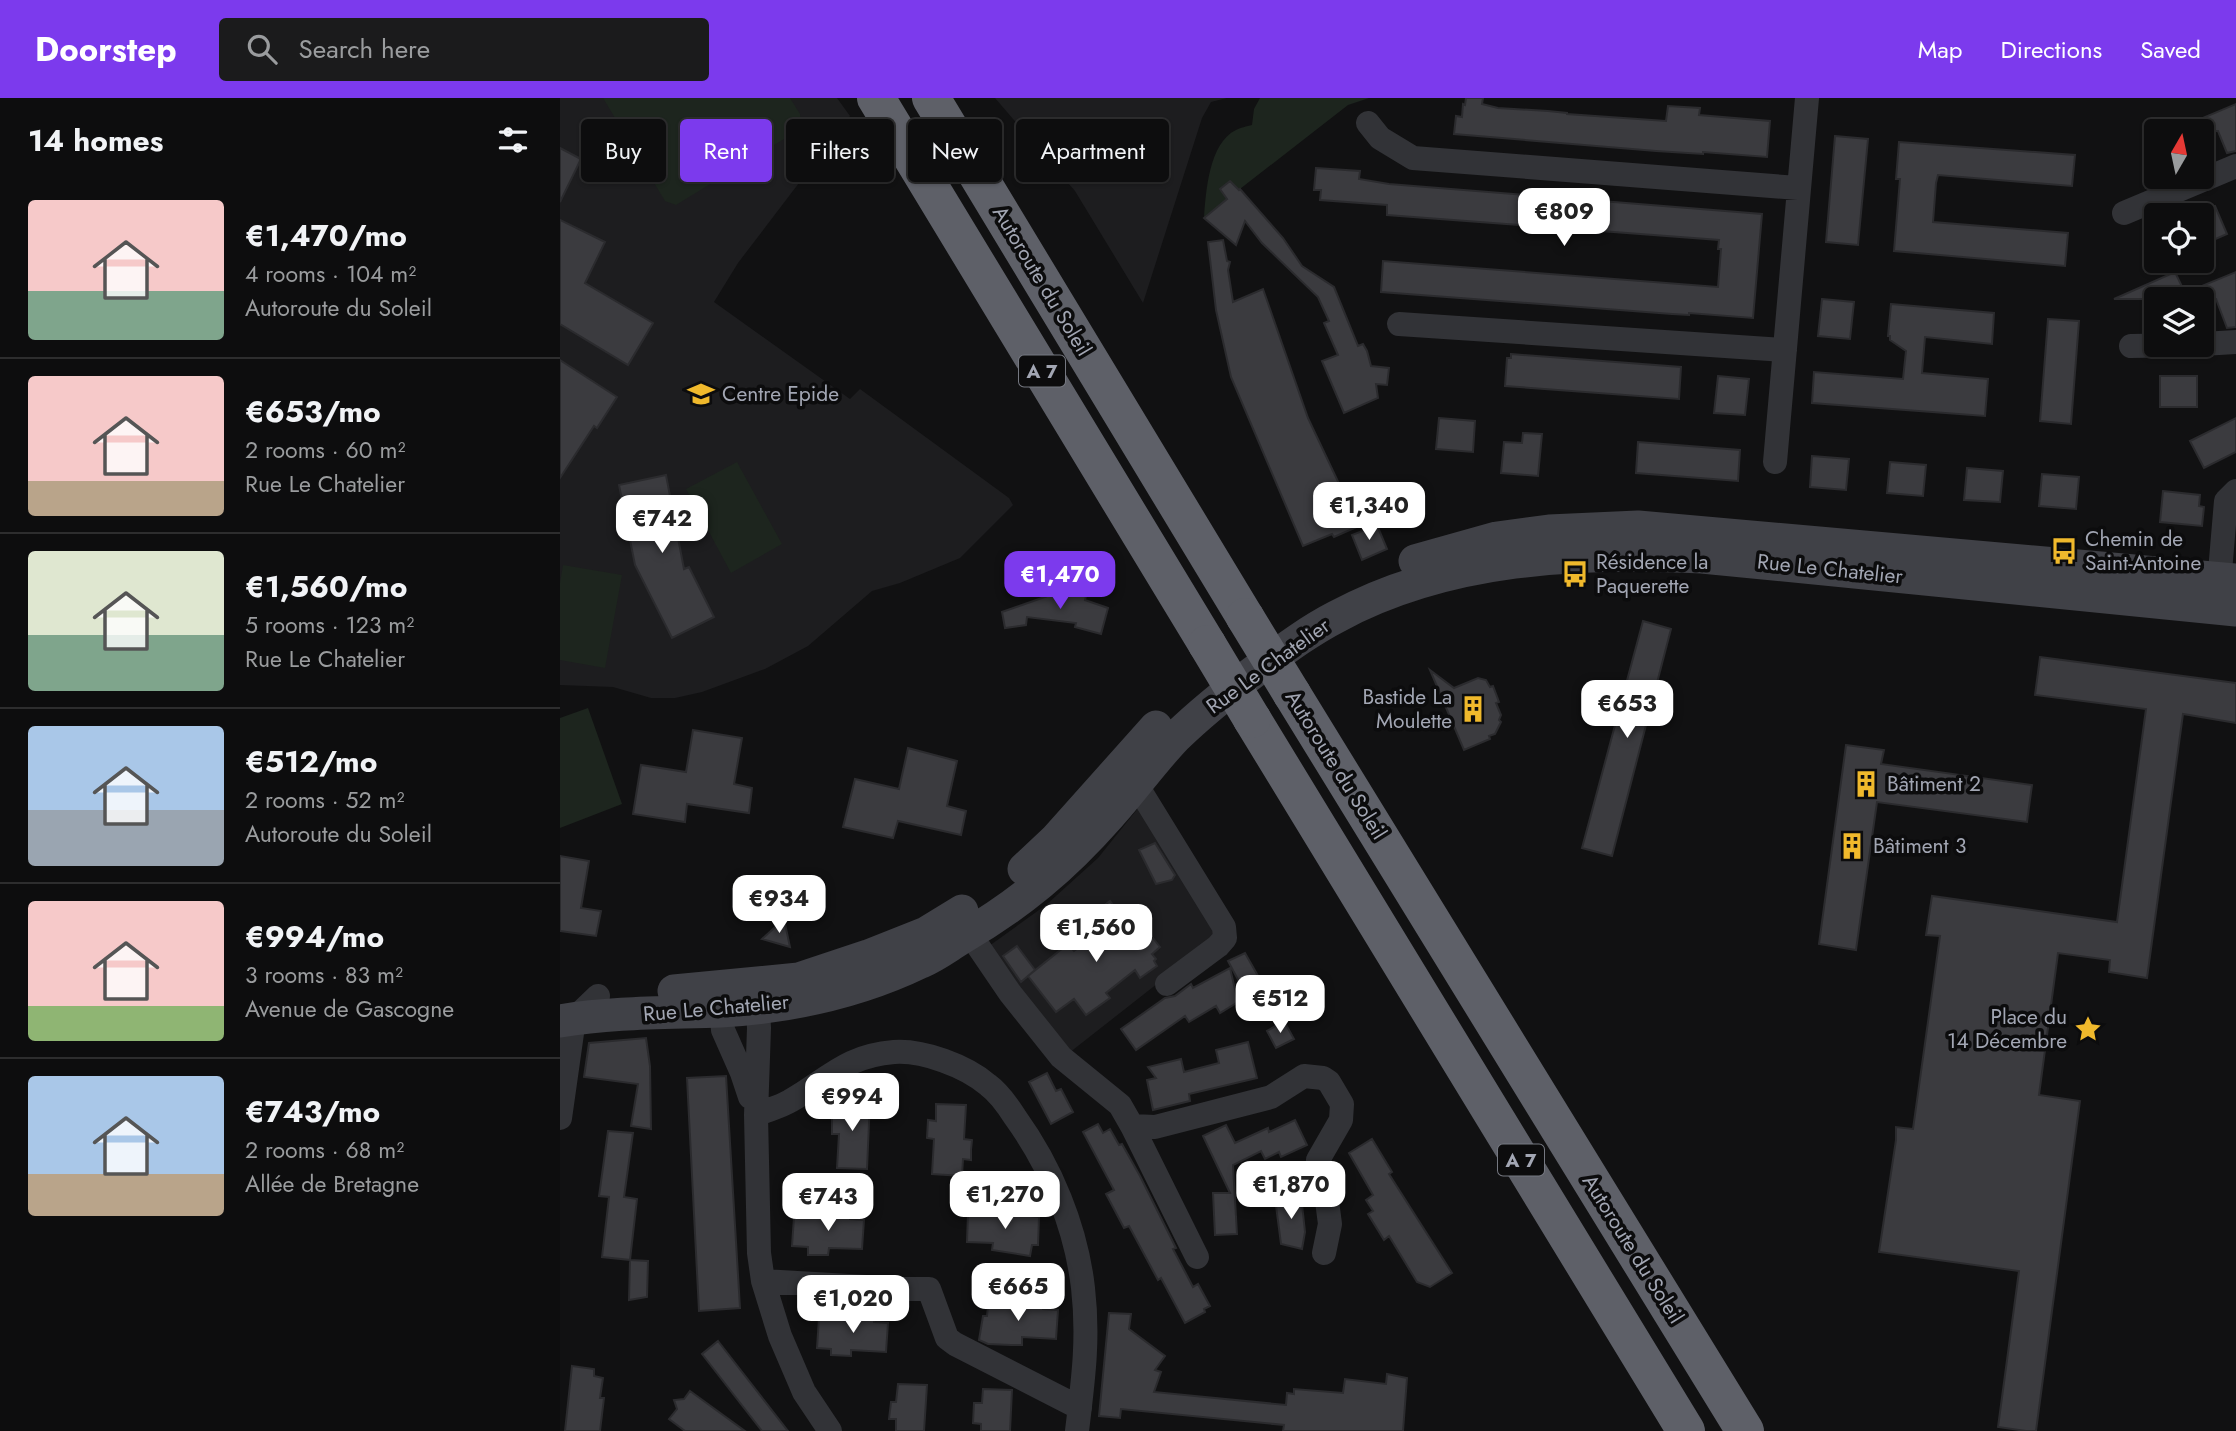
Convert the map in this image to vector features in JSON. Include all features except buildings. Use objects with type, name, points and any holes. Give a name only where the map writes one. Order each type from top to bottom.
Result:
[{"type":"highway","name":"A 7","points":[[876,98],[1686,1431]]},
{"type":"highway","name":"Autoroute du Soleil","points":[[931,98],[1245,617],[1745,1431]]},
{"type":"main road","name":"Rue Le Chatelier","points":[[565,1014],[598,996],[720,999],[853,990],[922,962],[993,893],[1056,839],[1158,725],[1209,682],[1328,597],[1379,574],[1497,538],[1549,531],[1638,527],[2227,594]]},
{"type":"main road","name":"Rue Le Chatelier","points":[[963,924],[1038,887],[1110,816],[1174,739],[1217,700],[1296,641],[1336,616],[1388,593],[1440,577],[1508,562],[1625,555],[1702,557],[2227,594]]},
{"type":"main road","name":"Rue Le Chatelier","points":[[565,1014],[659,1013],[720,999]]},
{"type":"street","points":[[1775,462],[1807,98]]},
{"type":"street","points":[[1368,123],[1380,138],[1413,158],[1798,188]]},
{"type":"street","points":[[2124,214],[2236,166]]},
{"type":"street","points":[[1399,324],[1785,350]]},
{"type":"street","points":[[2214,343],[2236,342]]},
{"type":"street","points":[[2131,346],[2144,346]]},
{"type":"street","points":[[2227,594],[2226,501],[2236,491]]},
{"type":"street","points":[[1136,784],[1224,927],[1225,938],[1218,946],[1167,984]]},
{"type":"street","points":[[963,924],[1010,993],[1061,1057],[1120,1105],[1198,1257]]},
{"type":"street","points":[[758,996],[756,1115],[759,1254],[763,1281],[780,1336],[804,1392],[830,1431]]},
{"type":"street","points":[[720,999],[723,1030],[742,1073],[756,1115]]},
{"type":"street","points":[[560,1118],[565,1014]]},
{"type":"street","points":[[756,1115],[790,1101],[857,1059],[895,1052],[921,1054],[946,1062],[989,1085],[1007,1105],[1033,1143],[1068,1217],[1083,1286],[1087,1343],[1078,1419],[947,1338],[929,1289],[763,1281]]},
{"type":"street","points":[[1132,1126],[1155,1127],[1271,1097],[1304,1076],[1323,1078],[1329,1082],[1342,1104],[1341,1120],[1318,1160],[1317,1178],[1327,1201],[1330,1224],[1324,1254]]},
{"type":"shaded area","name":"Centre Epide","points":[[560,98],[837,98],[850,116],[848,119],[786,119],[786,182],[800,182],[738,263],[714,302],[850,399],[860,389],[1009,498],[1013,505],[960,558],[900,583],[872,591],[808,646],[765,669],[702,692],[675,698],[651,698],[613,687],[560,685]]},
{"type":"shaded area","points":[[603,98],[790,98],[801,119],[786,119],[786,138],[772,146],[772,119],[680,119],[680,182],[714,182],[676,205],[665,201],[654,182],[666,182],[666,119],[616,119]]},
{"type":"shaded area","points":[[995,98],[1227,98],[1211,102],[1202,118],[1143,303],[1067,182],[1169,182],[1169,119],[1016,119],[1016,122]]},
{"type":"shaded area","points":[[1260,98],[1369,98],[1348,105],[1204,217],[1208,181],[1220,145],[1238,129],[1252,125],[1254,109]]},
{"type":"shaded area","points":[[737,462],[782,544],[731,573],[686,489]]},
{"type":"shaded area","points":[[563,565],[622,575],[605,668],[560,660],[560,583]]},
{"type":"shaded area","points":[[588,708],[622,804],[560,828],[560,718]]},
{"type":"shaded area","points":[[1139,807],[1218,936],[1069,1053],[989,946],[1046,905],[1098,858]]},
{"type":"place","name":"Centre Epide","points":[[701,394]]},
{"type":"place","name":"Chemin de Saint-Antoine","points":[[2064,551]]},
{"type":"place","name":"Résidence la Paquerette","points":[[1575,574]]},
{"type":"place","name":"Bastide La Moulette","points":[[1473,709]]},
{"type":"place","name":"Bâtiment 2","points":[[1866,784]]},
{"type":"place","name":"Bâtiment 3","points":[[1852,846]]},
{"type":"place","name":"Place du 14 Décembre","points":[[2088,1029]]}]
